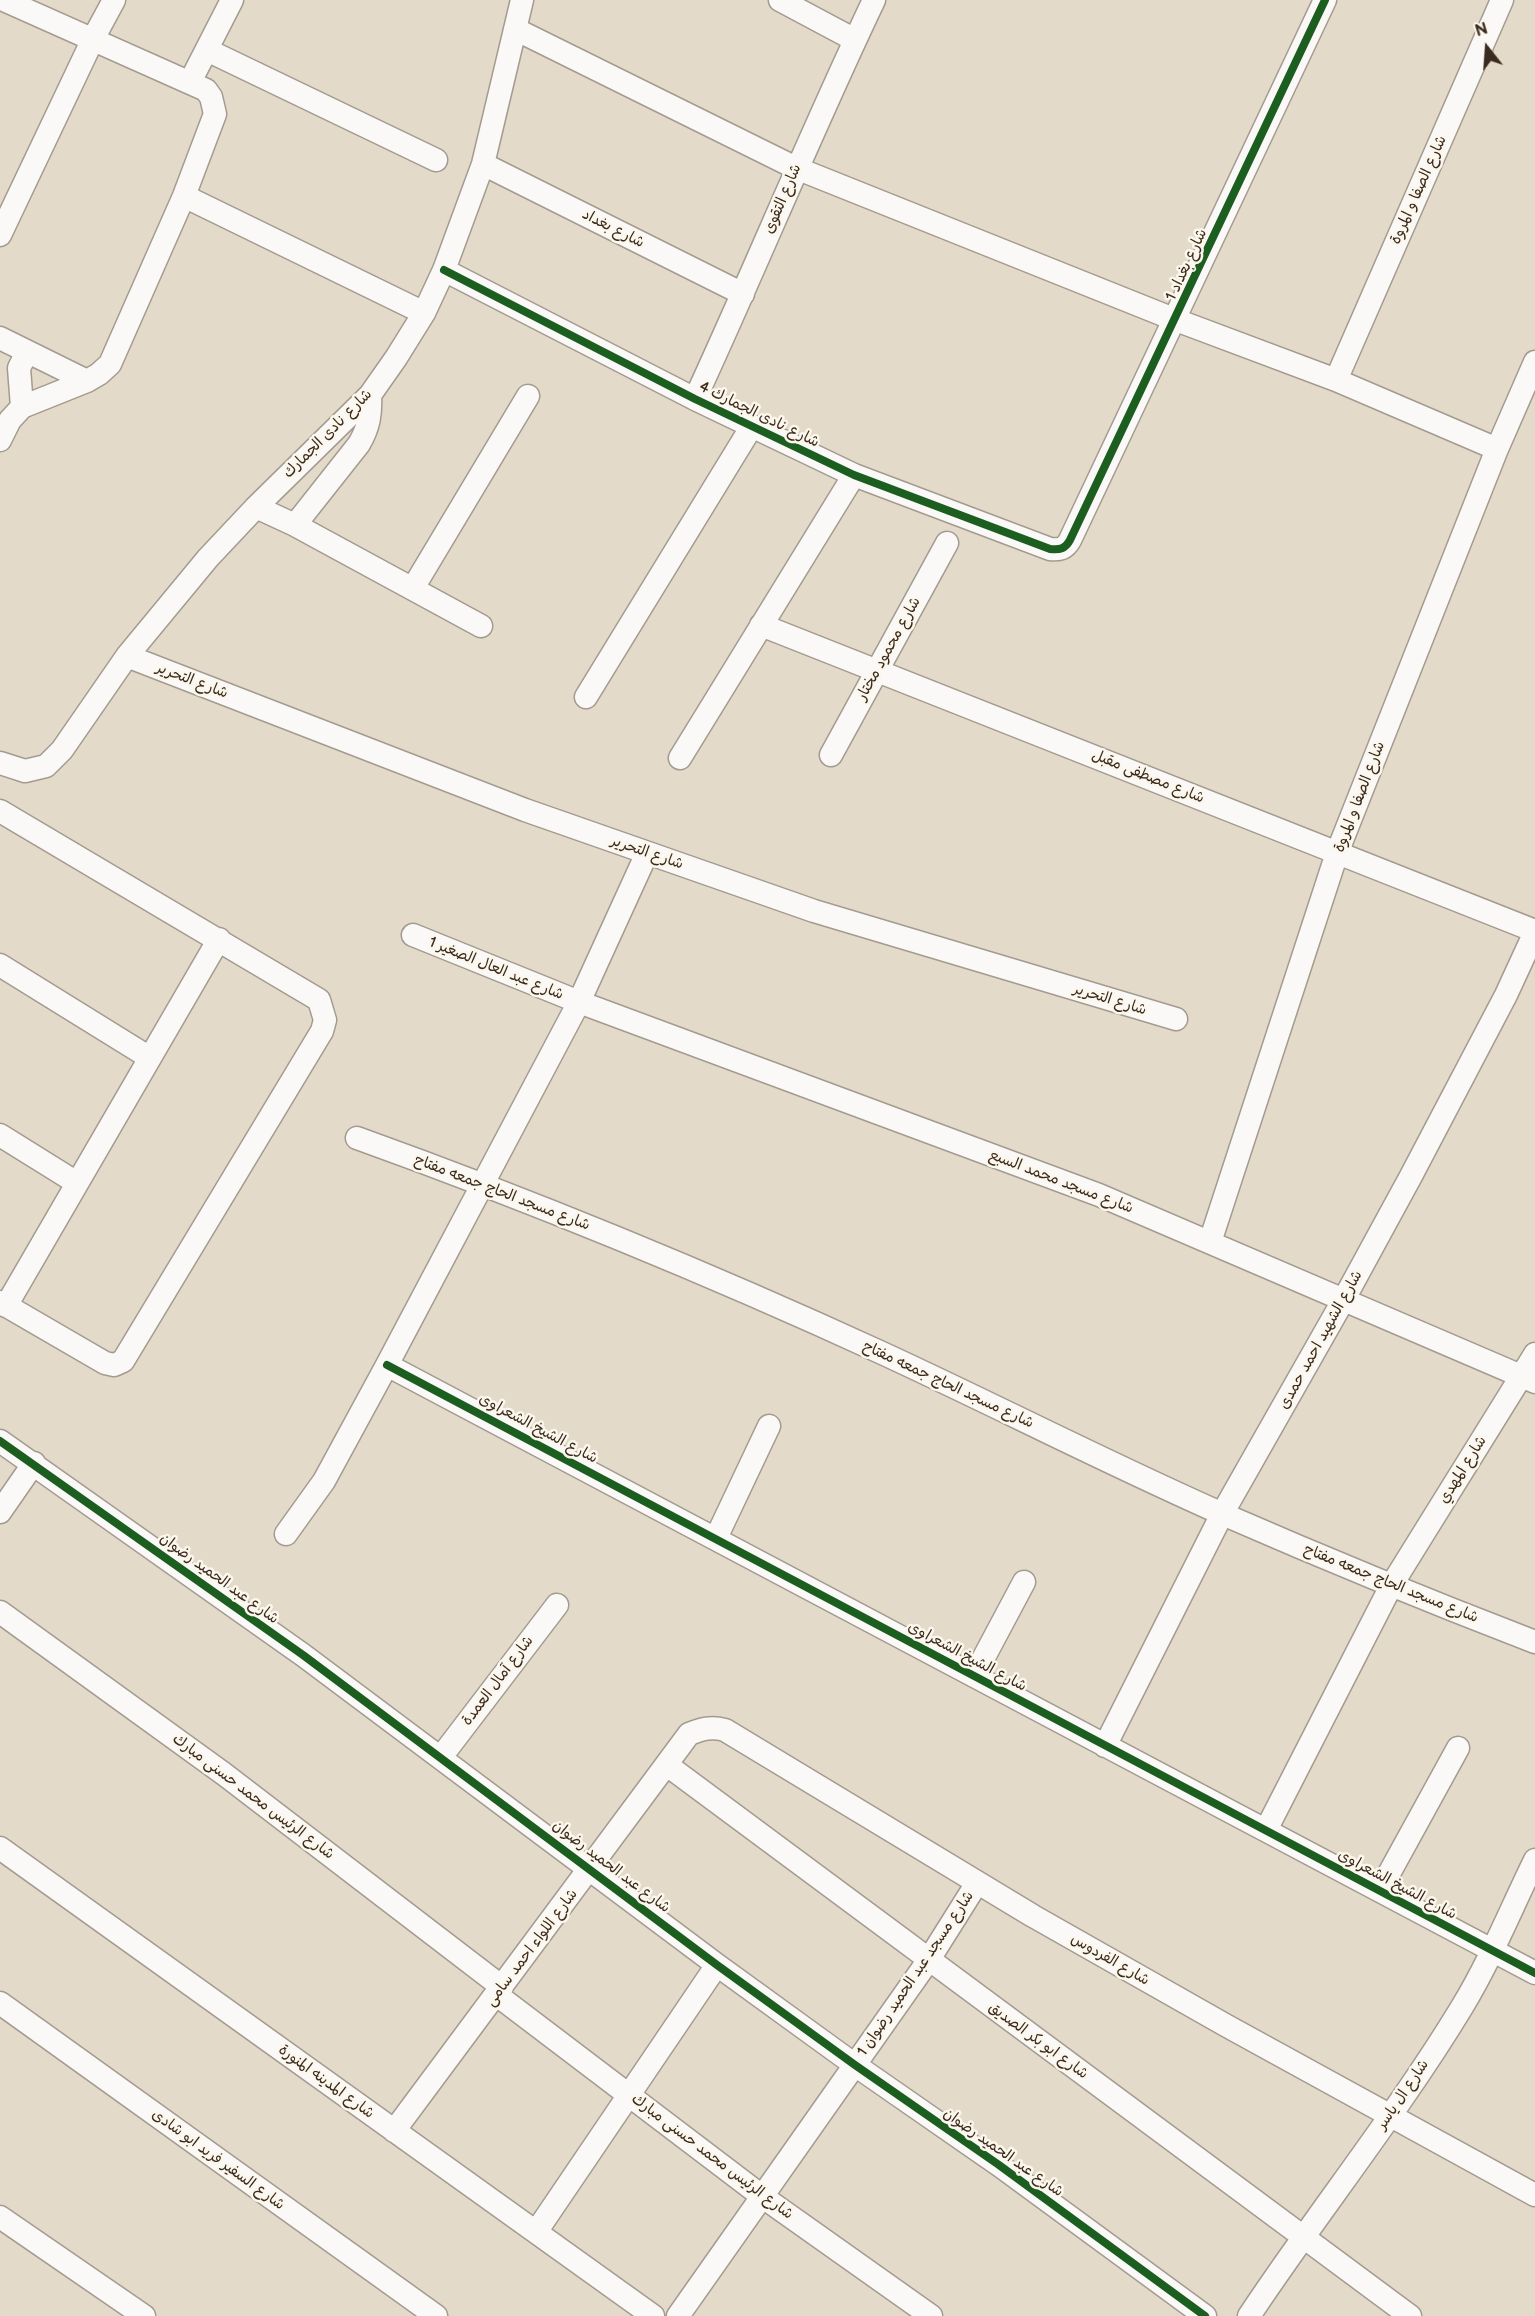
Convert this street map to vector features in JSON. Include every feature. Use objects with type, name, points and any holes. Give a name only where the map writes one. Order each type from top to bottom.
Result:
[{"type":"street","points":[[0,8],[4,0],[190,82],[206,90],[211,97],[215,114],[184,195],[117,351],[105,369],[87,381],[22,407],[10,420],[0,440]]},
{"type":"street","points":[[0,235],[93,39],[114,0]]},
{"type":"street","points":[[190,82],[232,0]]},
{"type":"street","name":"شارع نادى الجمارك","points":[[0,763],[25,771],[46,766],[62,750],[127,656],[208,558],[256,507],[370,395],[424,313],[444,270],[483,164],[522,0]]},
{"type":"street","points":[[780,0],[855,40]]},
{"type":"street","name":"شارع التقوى","points":[[695,399],[743,294],[796,168],[874,0]]},
{"type":"street","name":"شارع بغداد 1","points":[[1070,540],[1176,320],[1325,0]]},
{"type":"street","name":"شارع الصفا و المروة","points":[[1336,380],[1502,0]]},
{"type":"street","points":[[515,29],[796,168],[1176,320],[1336,380],[1497,449]]},
{"type":"street","points":[[207,50],[436,160]]},
{"type":"street","name":"شارع بغداد","points":[[483,164],[743,294]]},
{"type":"street","points":[[184,195],[424,313]]},
{"type":"street","name":"شارع نادى الجمارك 4","points":[[444,270],[695,399],[854,475],[1050,549],[1058,550],[1065,547],[1070,540]]},
{"type":"street","points":[[0,338],[87,381]]},
{"type":"street","points":[[22,407],[19,368],[27,352]]},
{"type":"street","name":"شارع الصفا و المروة","points":[[1210,1242],[1338,853],[1497,449],[1535,362]]},
{"type":"street","points":[[295,525],[359,444],[371,415],[370,395]]},
{"type":"street","points":[[413,588],[528,396]]},
{"type":"street","points":[[586,697],[752,426]]},
{"type":"street","points":[[680,758],[854,475]]},
{"type":"street","points":[[256,507],[295,525],[481,626]]},
{"type":"street","name":"شارع محمود مختار","points":[[831,755],[947,543]]},
{"type":"street","name":"شارع مصطفى مقبل","points":[[761,625],[1535,932]]},
{"type":"street","name":"شارع التحرير","points":[[127,656],[525,810],[814,911],[1176,1019]]},
{"type":"street","points":[[0,811],[219,939],[319,1000],[325,1020],[322,1031],[123,1361],[114,1365],[105,1364],[3,1304],[77,1183],[219,939]]},
{"type":"street","points":[[286,1534],[324,1481],[387,1365],[579,1002],[647,853]]},
{"type":"street","name":"شارع الشهيد احمد حمدى","points":[[1105,1746],[1222,1514],[1411,1176],[1506,995],[1535,932]]},
{"type":"street","name":"شارع عبد العال الصغير 1","points":[[413,935],[579,1002]]},
{"type":"street","points":[[0,965],[150,1058]]},
{"type":"street","name":"شارع مسجد محمد السبع","points":[[579,1002],[1099,1195],[1528,1379]]},
{"type":"street","points":[[0,1135],[77,1183]]},
{"type":"street","name":"شارع مسجد الحاج جمعه مفتاح","points":[[357,1138],[483,1183],[627,1242],[882,1353],[1222,1514],[1391,1586],[1535,1642]]},
{"type":"street","name":"شارع المهدي","points":[[1391,1586],[1528,1379],[1535,1354]]},
{"type":"street","name":"شارع الشيخ الشعراوى","points":[[387,1365],[1535,1973]]},
{"type":"street","points":[[716,1538],[769,1426]]},
{"type":"street","name":"شارع عبد الحميد رضوان","points":[[0,1441],[34,1463],[441,1756],[717,1965],[999,2165],[1205,2316]]},
{"type":"street","points":[[0,1512],[34,1463]]},
{"type":"street","points":[[974,1676],[1024,1582]]},
{"type":"street","points":[[1266,1830],[1391,1586]]},
{"type":"street","name":"شارع آمال العمدة","points":[[441,1756],[557,1605]]},
{"type":"street","name":"شارع الرئيس محمد حسنى مبارك","points":[[0,1612],[224,1774],[630,2096],[762,2197],[931,2316]]},
{"type":"street","name":"شارع الفردوس","points":[[689,1734],[703,1728],[714,1727],[725,1730],[977,1883],[1227,2026],[1535,2195]]},
{"type":"street","name":"شارع اللواء احمد سامى","points":[[394,2131],[591,1869],[689,1734]]},
{"type":"street","points":[[1380,1890],[1458,1748]]},
{"type":"street","name":"شارع ابو بكر الصديق","points":[[667,1765],[928,1961],[1410,2316]]},
{"type":"street","name":"شارع المدينه المنورة","points":[[0,1848],[653,2316]]},
{"type":"street","name":"شارع ال ياسر","points":[[1249,2316],[1303,2236],[1390,2116],[1462,2006],[1535,1860]]},
{"type":"street","name":"شارع مسجد عبد الحميد رضوان 1","points":[[678,2316],[928,1961],[977,1883]]},
{"type":"street","points":[[536,2232],[717,1965]]},
{"type":"street","name":"شارع السفير فريد ابو شادى","points":[[0,2003],[436,2316]]},
{"type":"street","points":[[0,2217],[144,2316]]},
{"type":"cycle path","points":[[444,270],[695,399],[854,475],[1050,549],[1062,548],[1070,540],[1325,0]]},
{"type":"cycle path","points":[[387,1365],[1535,1973]]},
{"type":"cycle path","points":[[0,1441],[303,1655],[717,1965],[999,2165],[1205,2316]]}]
